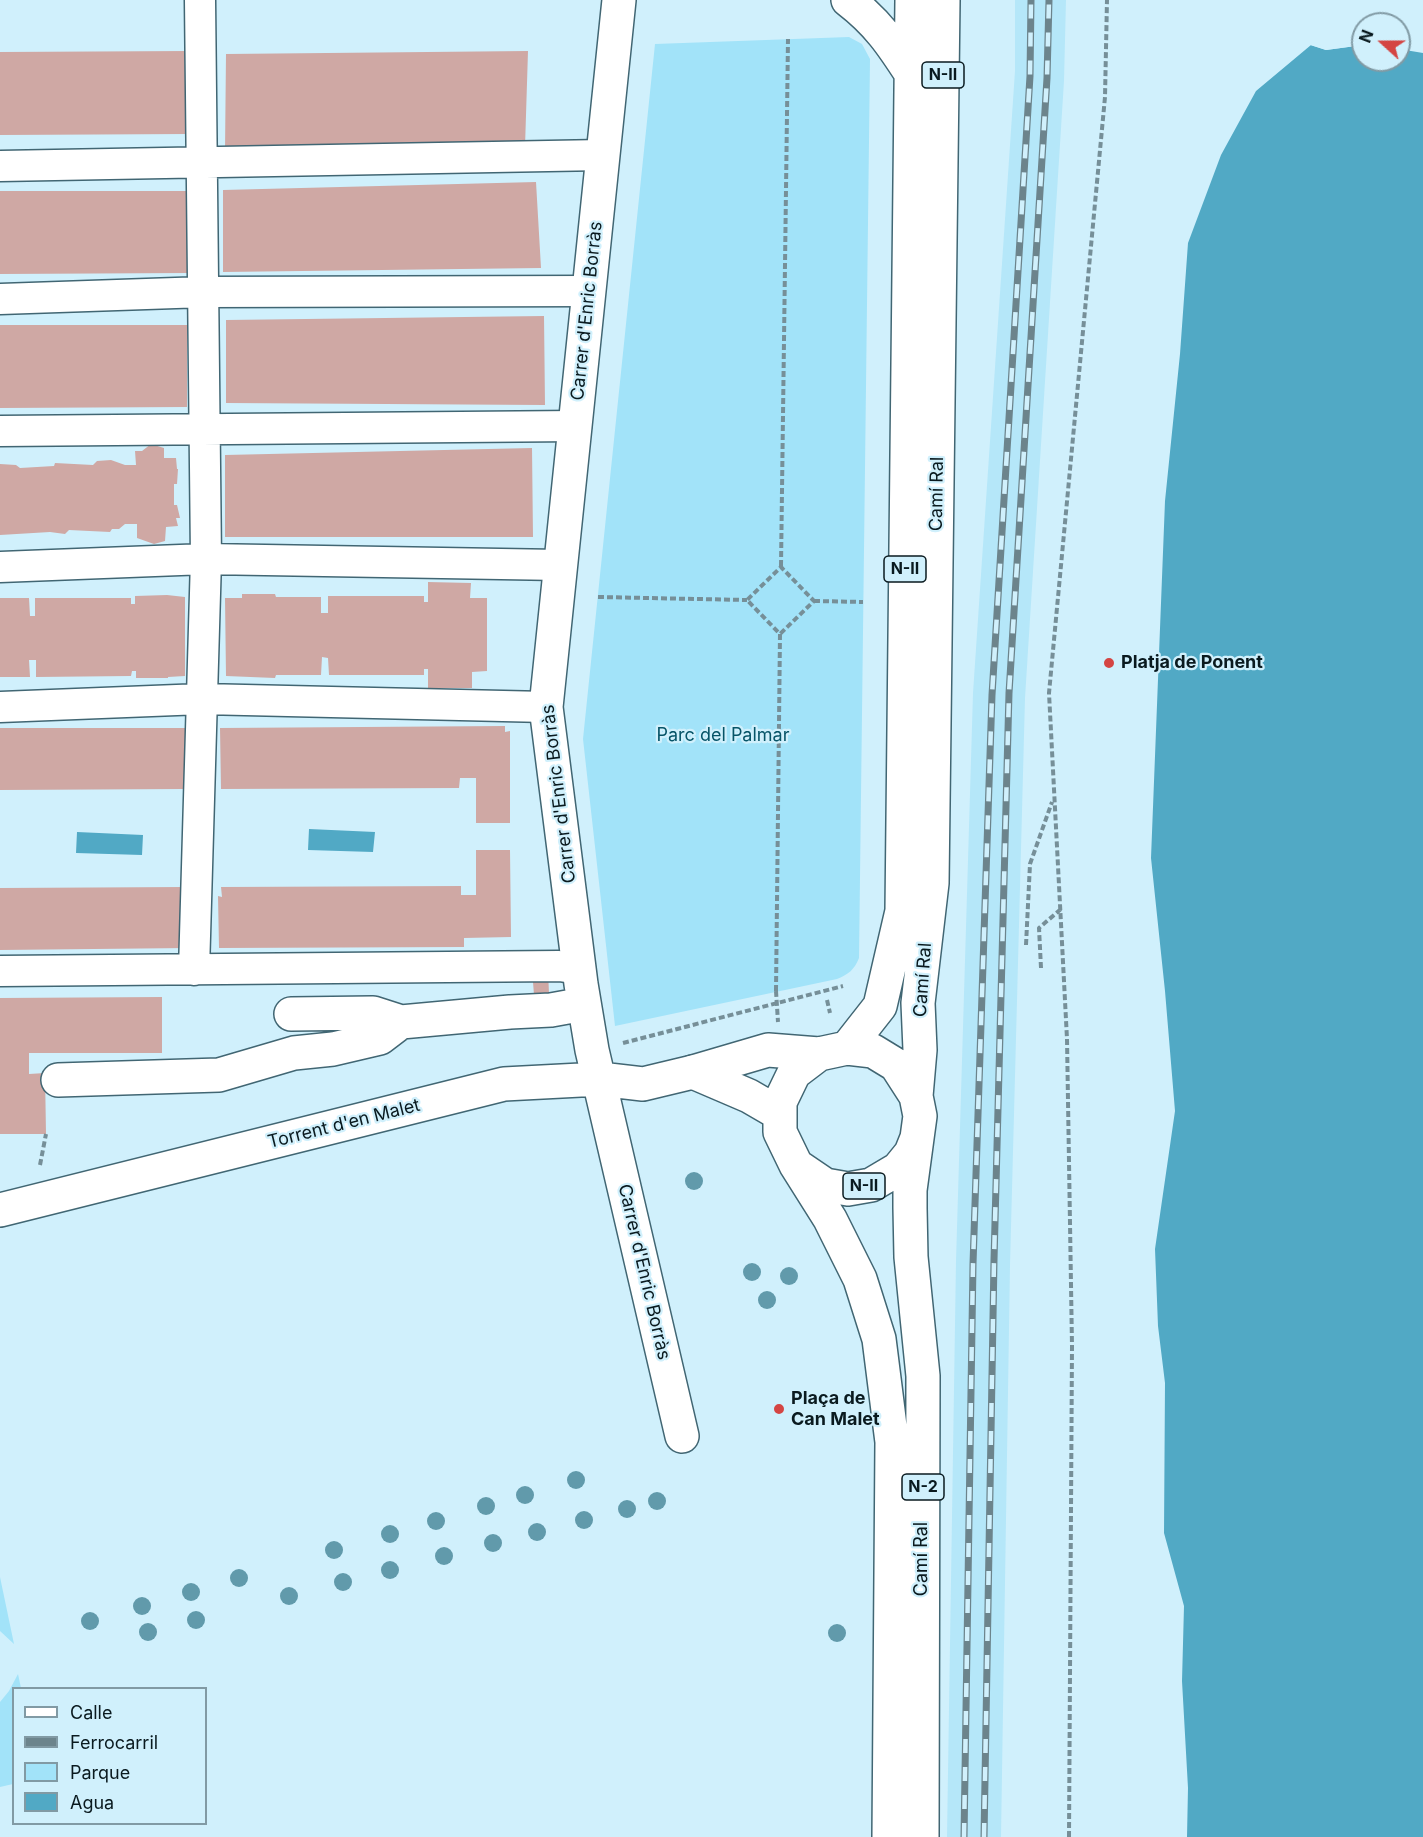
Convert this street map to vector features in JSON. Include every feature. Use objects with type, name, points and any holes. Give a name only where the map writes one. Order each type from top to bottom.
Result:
[{"type":"main road","name":"Carrer d'Enric Borràs","points":[[619,0],[546,707],[584,1004],[592,1050],[682,1436]]},
{"type":"main road","points":[[848,0],[867,15],[890,40],[912,75]]},
{"type":"main road","name":"N-II","points":[[912,0],[912,75]]},
{"type":"main road","name":"Camí Ral","points":[[916,1096],[920,1050],[918,1003],[932,884],[944,0]]},
{"type":"main road","name":"Camí Ral","points":[[833,1051],[880,1006],[902,911],[912,75]]},
{"type":"main road","points":[[291,1014],[373,1013],[401,1022],[551,1010],[584,1004]]},
{"type":"main road","points":[[58,1080],[219,1075],[294,1053],[333,1049],[380,1038],[401,1022]]},
{"type":"main road","name":"Torrent d'en Malet","points":[[0,1210],[504,1084],[600,1079],[643,1084],[768,1050],[833,1051]]},
{"type":"main road","name":"N-II","points":[[833,1051],[873,1051],[896,1065],[916,1096],[920,1116],[917,1138],[911,1153],[898,1169],[872,1185],[848,1189],[825,1185],[796,1165],[780,1132],[780,1102],[794,1073],[833,1051]]},
{"type":"main road","points":[[693,1072],[749,1096],[780,1114]]},
{"type":"main road","name":"Camí Ral","points":[[917,1138],[910,1208],[911,1257],[923,1376],[922,1837]]},
{"type":"main road","name":"Camí Ral","points":[[796,1165],[830,1219],[860,1279],[879,1339],[892,1442],[889,1837]]},
{"type":"street","points":[[194,970],[206,559],[205,292],[200,0]]},
{"type":"street","points":[[0,166],[603,155]]},
{"type":"street","points":[[0,299],[205,292],[588,291]]},
{"type":"street","points":[[0,430],[576,426]]},
{"type":"street","points":[[0,567],[206,559],[560,566]]},
{"type":"street","points":[[0,707],[202,699],[546,707]]},
{"type":"street","points":[[0,971],[560,966],[580,969]]},
{"type":"path","points":[[1070,1837],[1072,1346],[1067,1039],[1049,693],[1105,97],[1107,0]]},
{"type":"path","points":[[788,39],[782,567],[814,601]]},
{"type":"path","points":[[598,597],[747,600],[782,567]]},
{"type":"path","points":[[747,600],[780,634],[776,991],[778,1022]]},
{"type":"path","points":[[780,634],[814,601],[863,602]]},
{"type":"path","points":[[1026,945],[1030,864],[1054,799]]},
{"type":"path","points":[[1041,968],[1039,928],[1061,909]]},
{"type":"path","points":[[622,1043],[843,986]]},
{"type":"path","points":[[827,1000],[830,1013]]},
{"type":"path","points":[[40,1168],[46,1134]]},
{"type":"shaded area","points":[[1015,0],[1066,0],[1064,81],[1025,698],[1010,1265],[1001,1837],[947,1837],[956,1261],[973,693],[1015,71]]},
{"type":"green space","name":"Parc del Palmar","points":[[849,37],[862,44],[870,59],[859,958],[851,971],[837,979],[615,1026],[583,739],[655,44]]},
{"type":"green space","points":[[0,1577],[14,1644],[0,1631]]},
{"type":"green space","points":[[18,1674],[21,1687],[12,1687],[12,1784],[0,1787],[0,1702]]},
{"type":"water","points":[[1311,45],[1326,50],[1351,47],[1351,72],[1411,72],[1411,51],[1423,53],[1423,1837],[1187,1837],[1188,1788],[1182,1681],[1184,1606],[1164,1533],[1165,1383],[1158,1326],[1155,1249],[1175,1111],[1151,858],[1165,501],[1180,354],[1188,243],[1221,155],[1256,91]]},
{"type":"water","points":[[309,829],[375,832],[373,852],[308,850]]},
{"type":"water","points":[[77,832],[143,835],[142,855],[76,853]]},
{"type":"pier","points":[[1311,42],[1326,47],[1351,44],[1351,47],[1326,50],[1307,44]]},
{"type":"building","points":[[189,51],[189,134],[0,135],[0,52]]},
{"type":"building","points":[[528,51],[525,147],[225,151],[226,54]]},
{"type":"building","points":[[536,182],[541,268],[223,272],[223,190]]},
{"type":"building","points":[[0,191],[189,191],[189,273],[0,274]]},
{"type":"building","points":[[544,316],[545,405],[226,403],[226,320]]},
{"type":"building","points":[[0,325],[187,325],[187,407],[0,408]]},
{"type":"building","points":[[151,444],[164,448],[164,458],[176,458],[178,469],[177,484],[174,484],[174,505],[177,505],[180,518],[176,518],[178,526],[166,527],[165,541],[154,544],[137,538],[137,524],[125,524],[110,532],[69,530],[65,534],[50,532],[0,535],[0,464],[16,465],[20,468],[54,466],[55,463],[93,465],[97,461],[111,460],[125,465],[136,465],[135,451],[142,451]]},
{"type":"building","points":[[532,448],[533,537],[225,537],[225,455]]},
{"type":"building","points":[[428,582],[471,583],[470,598],[487,598],[487,671],[472,672],[472,688],[428,688],[428,669],[424,669],[424,675],[329,675],[328,658],[322,657],[321,675],[276,675],[275,678],[226,676],[225,598],[242,598],[242,594],[321,597],[321,613],[328,613],[328,596],[424,596],[424,602],[428,602]]},
{"type":"building","points":[[135,596],[185,597],[185,676],[136,678],[136,671],[132,671],[131,676],[36,677],[36,660],[29,660],[30,677],[0,677],[0,598],[29,598],[30,616],[35,616],[35,598],[131,598],[131,604],[135,604]]},
{"type":"building","points":[[505,726],[505,732],[510,731],[510,823],[476,823],[476,778],[460,778],[459,788],[221,789],[220,728]]},
{"type":"building","points":[[0,728],[187,728],[188,779],[184,779],[184,789],[0,790]]},
{"type":"building","points":[[476,850],[510,850],[511,937],[464,938],[464,947],[219,948],[218,896],[222,897],[221,887],[461,886],[461,895],[476,895]]},
{"type":"building","points":[[184,887],[188,948],[0,950],[0,888]]},
{"type":"building","points":[[532,969],[548,970],[549,994],[534,995]]},
{"type":"building","points":[[162,997],[162,1053],[29,1053],[29,1074],[45,1073],[46,1134],[0,1134],[0,998]]},
{"type":"railway","points":[[964,1837],[973,1264],[992,695],[1030,76],[1031,0]]},
{"type":"railway","points":[[984,1837],[994,1260],[1009,693],[1047,78],[1049,0]]},
{"type":"place","name":"Platja de Ponent","points":[[1109,663]]},
{"type":"place","name":"Plaça de Can Malet","points":[[779,1409]]}]
